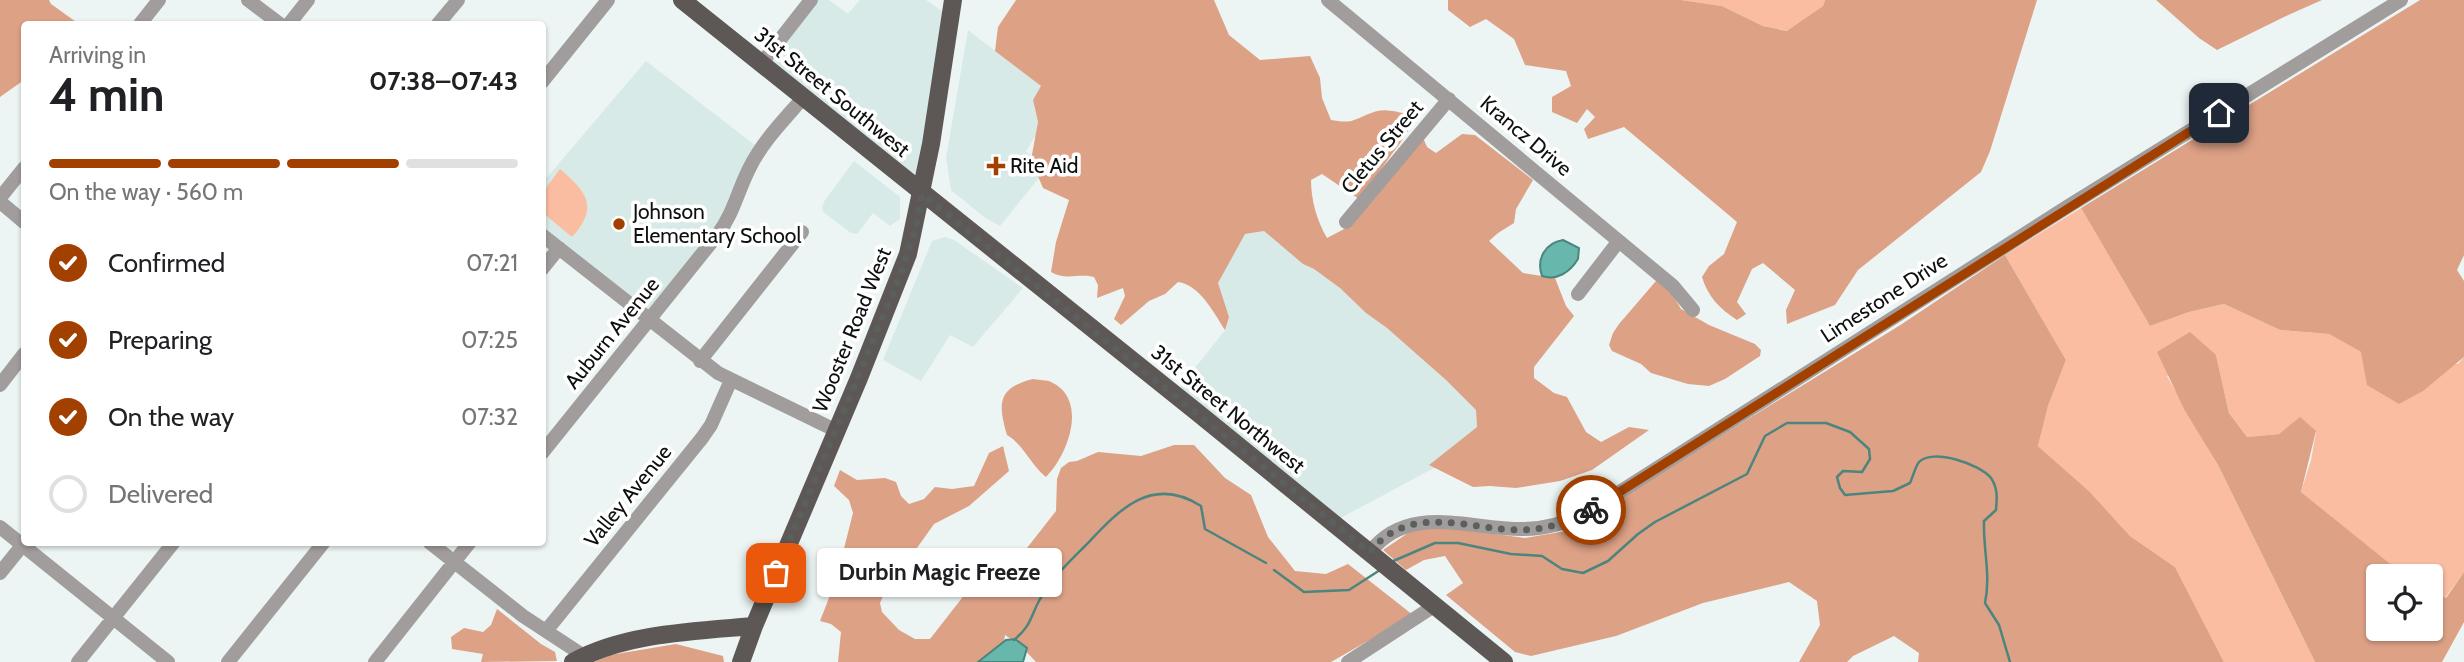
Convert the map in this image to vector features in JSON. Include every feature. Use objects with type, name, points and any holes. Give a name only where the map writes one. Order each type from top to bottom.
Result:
[{"type":"main road","name":"31st Street Southwest","points":[[682,0],[922,194]]},
{"type":"main road","name":"Wooster Road West","points":[[741,662],[908,254],[922,194],[953,0]]},
{"type":"main road","name":"31st Street Northwest","points":[[922,194],[1504,662]]},
{"type":"main road","points":[[578,659],[610,647],[683,632],[754,626]]},
{"type":"street","points":[[142,21],[159,0]]},
{"type":"street","points":[[248,0],[276,21]]},
{"type":"street","points":[[291,21],[308,0]]},
{"type":"street","points":[[440,21],[458,0]]},
{"type":"street","points":[[546,77],[608,0]]},
{"type":"street","points":[[761,64],[811,0]]},
{"type":"street","name":"Krancz Drive","points":[[1328,0],[1673,286],[1693,310]]},
{"type":"street","name":"Limestone Drive","points":[[1381,562],[1385,538],[1422,523],[1442,521],[1526,530],[1558,525],[1582,515],[2067,207],[2400,0]]},
{"type":"street","name":"Auburn Avenue","points":[[546,448],[727,222],[748,170],[760,149],[803,98]]},
{"type":"street","name":"Cletus Street","points":[[1346,222],[1450,99]]},
{"type":"street","points":[[21,172],[0,200],[21,219]]},
{"type":"street","points":[[701,360],[802,232]]},
{"type":"street","points":[[546,238],[701,360],[731,380],[837,431]]},
{"type":"street","points":[[1578,294],[1618,242]]},
{"type":"street","points":[[546,264],[559,248]]},
{"type":"street","points":[[0,385],[21,358]]},
{"type":"street","name":"Valley Avenue","points":[[547,631],[702,438],[711,425],[731,380]]},
{"type":"street","points":[[0,527],[21,542]]},
{"type":"street","points":[[0,573],[22,546]]},
{"type":"street","points":[[26,546],[168,662]]},
{"type":"street","points":[[78,662],[171,546]]},
{"type":"street","points":[[228,662],[321,546]]},
{"type":"street","points":[[434,546],[547,631],[578,659]]},
{"type":"street","points":[[375,662],[467,546]]},
{"type":"street","points":[[1348,662],[1434,606]]},
{"type":"shaded area","points":[[0,0],[49,0],[75,21],[21,21],[21,82],[0,97]]},
{"type":"shaded area","points":[[811,0],[829,0],[848,14],[860,0],[926,0],[951,17],[922,194],[761,64]]},
{"type":"shaded area","points":[[1016,0],[1214,0],[1229,35],[1260,60],[1310,56],[1320,78],[1322,98],[1331,120],[1352,121],[1382,110],[1403,113],[1411,125],[1409,130],[1359,199],[1322,174],[1311,180],[1315,210],[1327,238],[1348,227],[1421,133],[1427,147],[1436,153],[1462,134],[1475,135],[1533,180],[1516,209],[1514,223],[1489,241],[1523,273],[1555,278],[1566,306],[1574,316],[1534,367],[1534,378],[1554,393],[1567,397],[1586,432],[1601,442],[1629,427],[1649,430],[1592,470],[1560,481],[1516,488],[1473,487],[1429,465],[1477,427],[1476,410],[1446,380],[1340,288],[1303,264],[1264,231],[1245,234],[1218,283],[1229,317],[1225,330],[1200,294],[1178,282],[1165,294],[1149,301],[1121,325],[1114,319],[1125,296],[1123,288],[1097,298],[1098,285],[1094,277],[1062,276],[1051,272],[1056,242],[1069,200],[1043,188],[1031,160],[1038,122],[1033,100],[1041,86],[995,51],[998,27]]},
{"type":"shaded area","points":[[1448,0],[1681,0],[1722,6],[1763,26],[1787,31],[1823,6],[1825,0],[2037,0],[1981,172],[1858,270],[1835,305],[1787,324],[1786,310],[1795,290],[1763,263],[1752,269],[1737,302],[1746,314],[1737,320],[1720,307],[1708,291],[1702,277],[1709,266],[1724,254],[1737,222],[1624,127],[1588,139],[1584,129],[1595,117],[1587,109],[1577,123],[1552,112],[1552,97],[1571,86],[1566,71],[1525,65],[1514,39],[1486,19],[1470,27],[1448,10]]},
{"type":"shaded area","points":[[1681,0],[1825,0],[1823,6],[1788,31],[1763,26],[1722,6]]},
{"type":"shaded area","points":[[2156,0],[2322,0],[2217,50],[2199,38]]},
{"type":"shaded area","points":[[2420,0],[2464,0],[2464,255],[2457,270],[2464,281],[2464,357],[2423,391],[2399,404],[2367,385],[2361,352],[2329,334],[2280,330],[2224,304],[2189,312],[2150,326],[2081,208]]},
{"type":"shaded area","points":[[968,30],[1041,86],[1034,107],[1038,122],[1037,133],[1026,151],[1039,164],[1043,173],[1000,226],[984,217],[951,190],[946,158]]},
{"type":"shaded area","points":[[646,61],[760,149],[738,200],[649,320],[546,237],[546,178]]},
{"type":"shaded area","points":[[854,161],[900,197],[900,219],[890,226],[873,213],[857,234],[851,233],[823,212],[825,200]]},
{"type":"shaded area","points":[[560,169],[583,193],[587,208],[585,217],[572,237],[546,215],[546,188]]},
{"type":"shaded area","points":[[2081,208],[2150,326],[2189,312],[2224,304],[2280,330],[2329,334],[2361,352],[2458,364],[2464,357],[2464,572],[2445,598],[2443,564],[2389,564],[2301,492],[2316,432],[2300,418],[2279,434],[2247,437],[2229,413],[2216,355],[2167,376],[2218,465],[2315,662],[2224,662],[2175,567],[2130,536],[2090,492],[2038,446],[2048,406],[2066,360],[2005,255]]},
{"type":"shaded area","points":[[1264,231],[1303,264],[1340,288],[1446,380],[1476,410],[1477,427],[1430,464],[1436,467],[1337,520],[1175,393],[1225,330],[1223,300],[1218,283],[1235,249],[1245,234]]},
{"type":"shaded area","points":[[945,237],[954,240],[1023,288],[973,347],[950,335],[921,381],[883,360],[932,241]]},
{"type":"shaded area","points":[[2005,255],[2066,360],[2048,406],[2038,446],[2090,492],[2130,536],[2175,567],[2224,662],[1918,662],[1919,653],[1894,636],[1853,656],[1847,662],[1799,662],[1820,625],[1817,601],[1789,582],[1703,603],[1616,636],[1531,656],[1515,652],[1446,595],[1463,583],[1445,556],[1424,560],[1406,570],[1383,550],[1414,529],[1435,526],[1525,538],[1566,531],[1902,324]]},
{"type":"shaded area","points":[[1660,280],[1681,309],[1709,325],[1755,344],[1761,350],[1760,356],[1709,386],[1688,384],[1651,373],[1641,364],[1612,351],[1609,345],[1619,324],[1656,281]]},
{"type":"shaded area","points":[[2190,332],[2216,355],[2229,413],[2247,437],[2279,434],[2300,417],[2316,431],[2301,492],[2390,564],[2366,564],[2366,641],[2443,641],[2443,596],[2446,598],[2464,572],[2464,622],[2442,662],[2315,662],[2218,465],[2184,409],[2157,352]]},
{"type":"shaded area","points":[[1033,379],[1049,381],[1062,389],[1069,400],[1072,413],[1071,427],[1062,455],[1046,477],[1007,435],[1002,414],[1003,399],[1007,392],[1012,387]]},
{"type":"shaded area","points":[[1174,445],[1194,445],[1225,478],[1251,495],[1268,537],[1295,571],[1326,574],[1348,564],[1413,615],[1331,662],[1036,662],[1020,645],[1005,635],[1003,649],[992,662],[838,662],[841,632],[831,624],[820,621],[836,580],[853,513],[849,500],[834,486],[840,470],[857,480],[885,478],[896,482],[901,496],[909,504],[924,499],[935,487],[952,489],[974,486],[989,453],[1003,446],[1009,471],[969,506],[934,524],[917,548],[892,575],[880,603],[882,612],[899,630],[915,639],[930,639],[976,580],[998,571],[1009,557],[1016,562],[1056,511],[1057,479],[1061,468],[1069,462],[1098,452],[1141,456]]},
{"type":"shaded area","points":[[497,609],[555,652],[557,661],[481,662],[483,654],[452,649],[451,637],[464,628],[483,632],[491,625]]},
{"type":"shaded area","points":[[676,644],[723,656],[724,662],[594,662],[610,655]]},
{"type":"water","points":[[1563,240],[1579,248],[1578,259],[1563,274],[1542,276],[1540,264],[1543,253],[1551,244]]},
{"type":"water","points":[[1015,639],[1027,648],[1023,662],[978,662],[1006,640]]},
{"type":"waterway","points":[[1391,562],[1435,543],[1458,543],[1511,554],[1542,556],[1562,569],[1583,573],[1608,561],[1655,522],[1747,474],[1765,436],[1787,423],[1826,423],[1850,432],[1869,449],[1870,459],[1862,472],[1843,471],[1837,477],[1845,495],[1893,491],[1910,483],[1916,467],[1925,458],[1945,457],[1967,463],[1991,478],[1997,502],[1996,510],[1984,521],[1987,582],[1985,603],[1999,625],[2010,662]]},
{"type":"waterway","points":[[1014,640],[1027,625],[1045,591],[1067,564],[1123,509],[1151,495],[1183,497],[1201,506],[1205,529],[1266,563]]},
{"type":"waterway","points":[[1274,570],[1304,592],[1349,590],[1380,570]]},
{"type":"way so far","points":[[776,573],[900,276],[915,231],[922,194],[1370,552],[1385,538],[1411,525],[1442,521],[1526,530],[1558,525],[1591,510]]},
{"type":"place","name":"Rite Aid","points":[[996,166]]},
{"type":"place","name":"Johnson Elementary School","points":[[619,224]]},
{"type":"place","name":"Durbin Magic Freeze","points":[[776,573]]},
{"type":"route","points":[[1591,510],[2219,113]]}]
